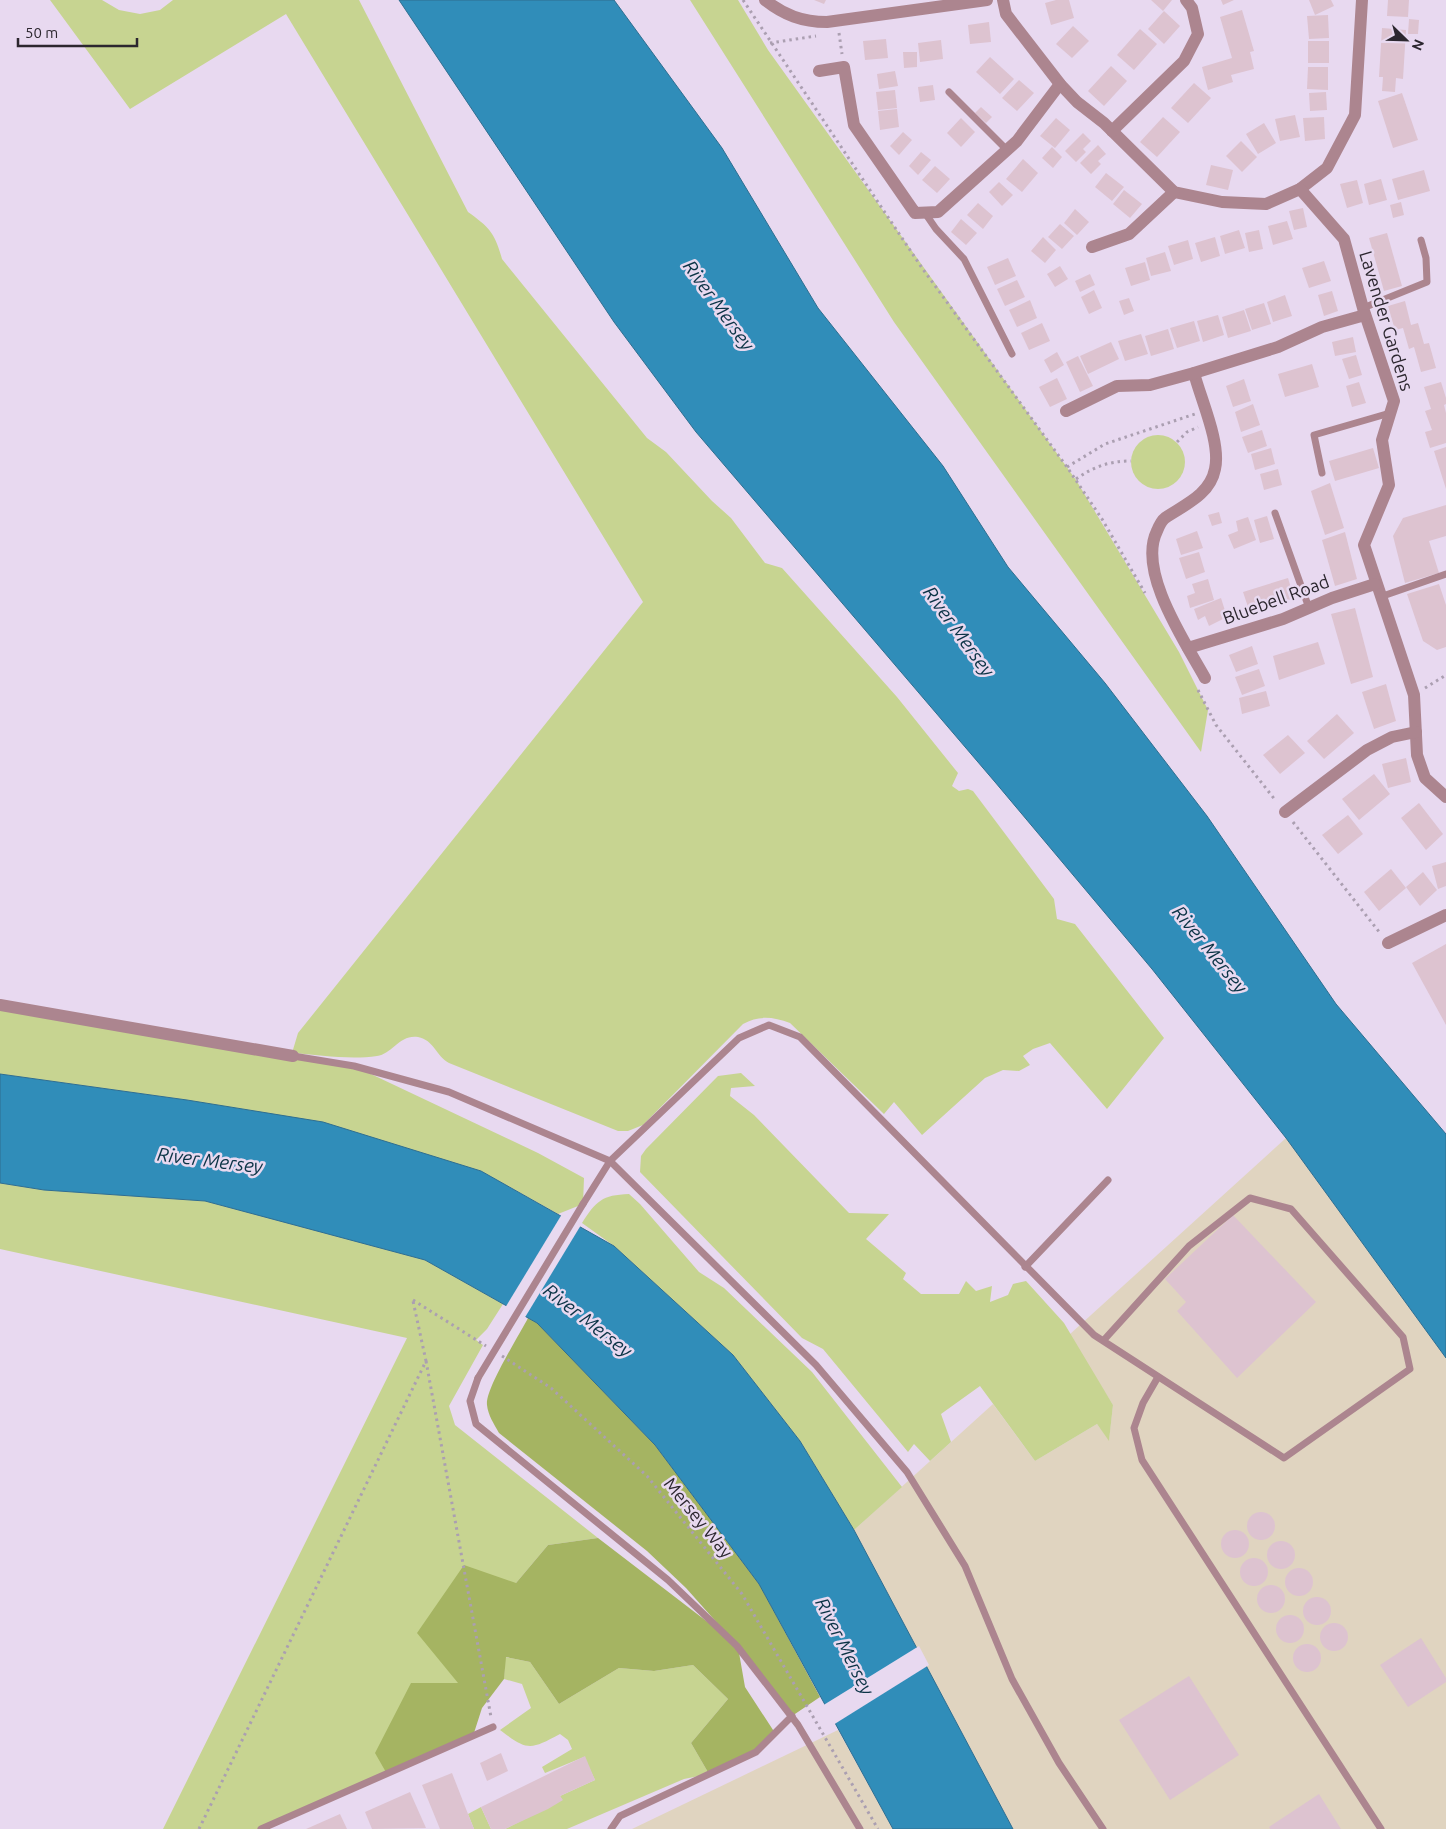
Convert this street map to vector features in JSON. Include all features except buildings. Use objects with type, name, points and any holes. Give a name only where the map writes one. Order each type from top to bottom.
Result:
[{"type":"street","points":[[765,0],[779,11],[795,18],[837,27],[987,0]]},
{"type":"street","points":[[1003,0],[1006,14],[1060,84],[1174,192],[1222,202],[1266,204],[1300,189],[1327,168],[1355,115],[1362,0]]},
{"type":"street","points":[[1112,132],[1184,61],[1198,34],[1192,8],[1186,0]]},
{"type":"street","points":[[819,71],[844,67],[854,125],[916,213],[938,212],[1017,141],[1060,84]]},
{"type":"street","name":"Lavender Gardens","points":[[1300,189],[1344,239],[1364,311],[1394,400],[1382,440],[1389,485],[1364,545],[1375,584],[1414,695],[1417,755],[1425,778],[1446,797]]},
{"type":"street","points":[[1092,247],[1129,234],[1174,192]]},
{"type":"street","points":[[1066,411],[1117,386],[1150,385],[1194,373],[1278,347],[1364,311]]},
{"type":"street","points":[[1194,373],[1217,454],[1215,472],[1204,492],[1162,520],[1152,540],[1153,571],[1163,599],[1188,648],[1200,681]]},
{"type":"street","name":"Bluebell Road","points":[[1188,648],[1283,619],[1375,584]]},
{"type":"street","points":[[1285,812],[1367,750],[1392,737],[1416,732]]},
{"type":"street","points":[[1388,943],[1446,915]]},
{"type":"street","points":[[0,1004],[294,1056]]},
{"type":"lane","points":[[949,92],[1007,150]]},
{"type":"lane","points":[[926,213],[936,230],[964,259],[1012,354]]},
{"type":"lane","points":[[1364,311],[1427,282],[1426,258],[1421,240]]},
{"type":"lane","points":[[1322,473],[1314,435],[1390,413]]},
{"type":"lane","points":[[1275,513],[1309,608]]},
{"type":"lane","points":[[1380,597],[1446,574]]},
{"type":"lane","points":[[860,1829],[792,1716],[737,1646],[668,1580],[476,1424],[470,1401],[478,1378],[610,1161],[739,1038],[769,1025],[800,1037],[1094,1335],[1103,1341],[1158,1377],[1284,1458],[1410,1368],[1403,1337],[1291,1209],[1250,1198],[1189,1246],[1103,1341]]},
{"type":"lane","points":[[294,1056],[354,1066],[449,1092],[610,1161],[816,1365],[907,1472],[965,1566],[1012,1679],[1059,1764],[1103,1829]]},
{"type":"lane","points":[[1025,1267],[1108,1180]]},
{"type":"lane","points":[[1158,1377],[1143,1403],[1134,1428],[1142,1460],[1381,1829]]},
{"type":"lane","points":[[612,1829],[620,1816],[756,1752],[792,1716]]},
{"type":"lane","points":[[261,1829],[493,1727]]},
{"type":"path","points":[[743,0],[922,268],[1067,466],[1102,519],[1147,597]]},
{"type":"path","points":[[829,34],[837,27]]},
{"type":"path","points":[[837,27],[844,67]]},
{"type":"path","points":[[770,43],[819,36]]},
{"type":"path","points":[[1067,466],[1105,444],[1205,411]]},
{"type":"path","points":[[1177,442],[1187,432],[1208,424]]},
{"type":"path","points":[[1076,480],[1087,471],[1104,464],[1131,461]]},
{"type":"path","points":[[1414,695],[1446,675]]},
{"type":"path","points":[[1200,681],[1216,725],[1388,943]]},
{"type":"path","points":[[491,1349],[413,1300],[426,1361],[493,1727]]},
{"type":"path","name":"Mersey Way","points":[[498,1354],[551,1388],[647,1476],[742,1594],[878,1829]]},
{"type":"path","points":[[199,1829],[426,1361]]},
{"type":"shaded area","points":[[1286,1138],[1446,1358],[1446,1829],[1013,1829],[854,1530],[993,1404],[1035,1461],[1097,1424],[1109,1440],[1113,1405],[1069,1335]]},
{"type":"shaded area","points":[[838,1730],[893,1829],[632,1829]]},
{"type":"green space","points":[[50,0],[102,0],[119,10],[140,14],[160,10],[173,0],[359,0],[468,212],[490,231],[497,243],[502,259],[647,438],[666,452],[712,501],[731,518],[765,563],[782,568],[897,697],[958,773],[952,786],[959,791],[968,789],[973,791],[1054,899],[1057,919],[1075,924],[1164,1038],[1107,1109],[1050,1043],[1033,1049],[1023,1056],[1030,1065],[1019,1071],[1003,1070],[985,1078],[922,1135],[894,1102],[884,1114],[790,1023],[766,1018],[755,1019],[743,1024],[643,1125],[628,1131],[618,1131],[449,1063],[428,1041],[418,1037],[406,1038],[387,1052],[377,1056],[345,1057],[292,1053],[298,1033],[643,602],[286,14],[130,109]]},
{"type":"green space","points":[[690,0],[738,0],[768,50],[1076,480],[1179,652],[1208,710],[1201,752],[894,322]]},
{"type":"green space","points":[[1153,435],[1163,435],[1173,439],[1181,447],[1185,462],[1181,477],[1173,485],[1163,489],[1153,489],[1143,485],[1135,477],[1131,467],[1131,457],[1135,447],[1143,439]]},
{"type":"green space","points":[[0,1005],[354,1066],[538,1153],[584,1178],[583,1204],[558,1214],[481,1171],[187,1100],[0,1074]]},
{"type":"green space","points":[[741,1073],[755,1086],[731,1088],[730,1096],[754,1115],[849,1213],[889,1214],[866,1239],[906,1273],[903,1279],[921,1294],[959,1294],[966,1281],[976,1291],[992,1286],[990,1302],[1008,1295],[1013,1284],[1026,1281],[1064,1323],[1113,1405],[1109,1441],[1097,1424],[1035,1461],[980,1386],[941,1414],[951,1442],[930,1461],[914,1444],[908,1452],[823,1349],[802,1338],[640,1172],[641,1156],[646,1149],[718,1076]]},
{"type":"green space","points":[[0,1183],[44,1190],[205,1201],[425,1260],[503,1304],[487,1329],[476,1340],[483,1345],[449,1406],[455,1425],[598,1538],[548,1545],[516,1583],[458,1683],[387,1774],[261,1829],[163,1829],[407,1338],[0,1249]]},
{"type":"green space","points":[[629,1194],[640,1204],[699,1272],[724,1288],[812,1372],[902,1487],[854,1530],[800,1441],[733,1355],[614,1246],[582,1223],[596,1204],[612,1196]]},
{"type":"green space","points":[[528,1318],[537,1323],[655,1445],[759,1584],[820,1697],[792,1716],[738,1647],[745,1687],[775,1733],[756,1752],[709,1774],[691,1743],[728,1699],[693,1665],[654,1671],[619,1668],[559,1704],[530,1662],[506,1657],[504,1679],[482,1708],[473,1736],[387,1774],[375,1753],[411,1683],[458,1683],[417,1633],[464,1565],[516,1583],[548,1545],[598,1538],[735,1643],[686,1588],[647,1551],[499,1433],[489,1412],[487,1405],[488,1397],[497,1375]]},
{"type":"green space","points":[[505,1657],[530,1662],[559,1704],[619,1668],[654,1671],[693,1665],[728,1699],[691,1743],[709,1774],[684,1779],[567,1829],[505,1829],[562,1800],[560,1796],[595,1780],[584,1757],[545,1773],[542,1767],[572,1749],[568,1740],[560,1734],[542,1743],[529,1746],[517,1742],[500,1730],[531,1708],[522,1684],[504,1679]]},
{"type":"green space","points":[[481,1807],[491,1829],[474,1829],[468,1814]]},
{"type":"water","name":"River Mersey","points":[[399,0],[614,0],[722,148],[818,308],[943,466],[1008,567],[1105,683],[1207,816],[1336,1004],[1446,1134],[1446,1358],[1286,1138],[1152,969],[696,432],[614,322]]},
{"type":"water","name":"River Mersey","points":[[0,1074],[187,1100],[323,1122],[481,1171],[614,1246],[733,1355],[800,1441],[854,1530],[1013,1829],[893,1829],[759,1584],[655,1445],[537,1323],[425,1260],[205,1201],[44,1190],[0,1183]]},
{"type":"pier","points":[[562,1214],[581,1225],[524,1319],[505,1308]]},
{"type":"pier","points":[[919,1646],[929,1665],[833,1725],[822,1706]]}]
